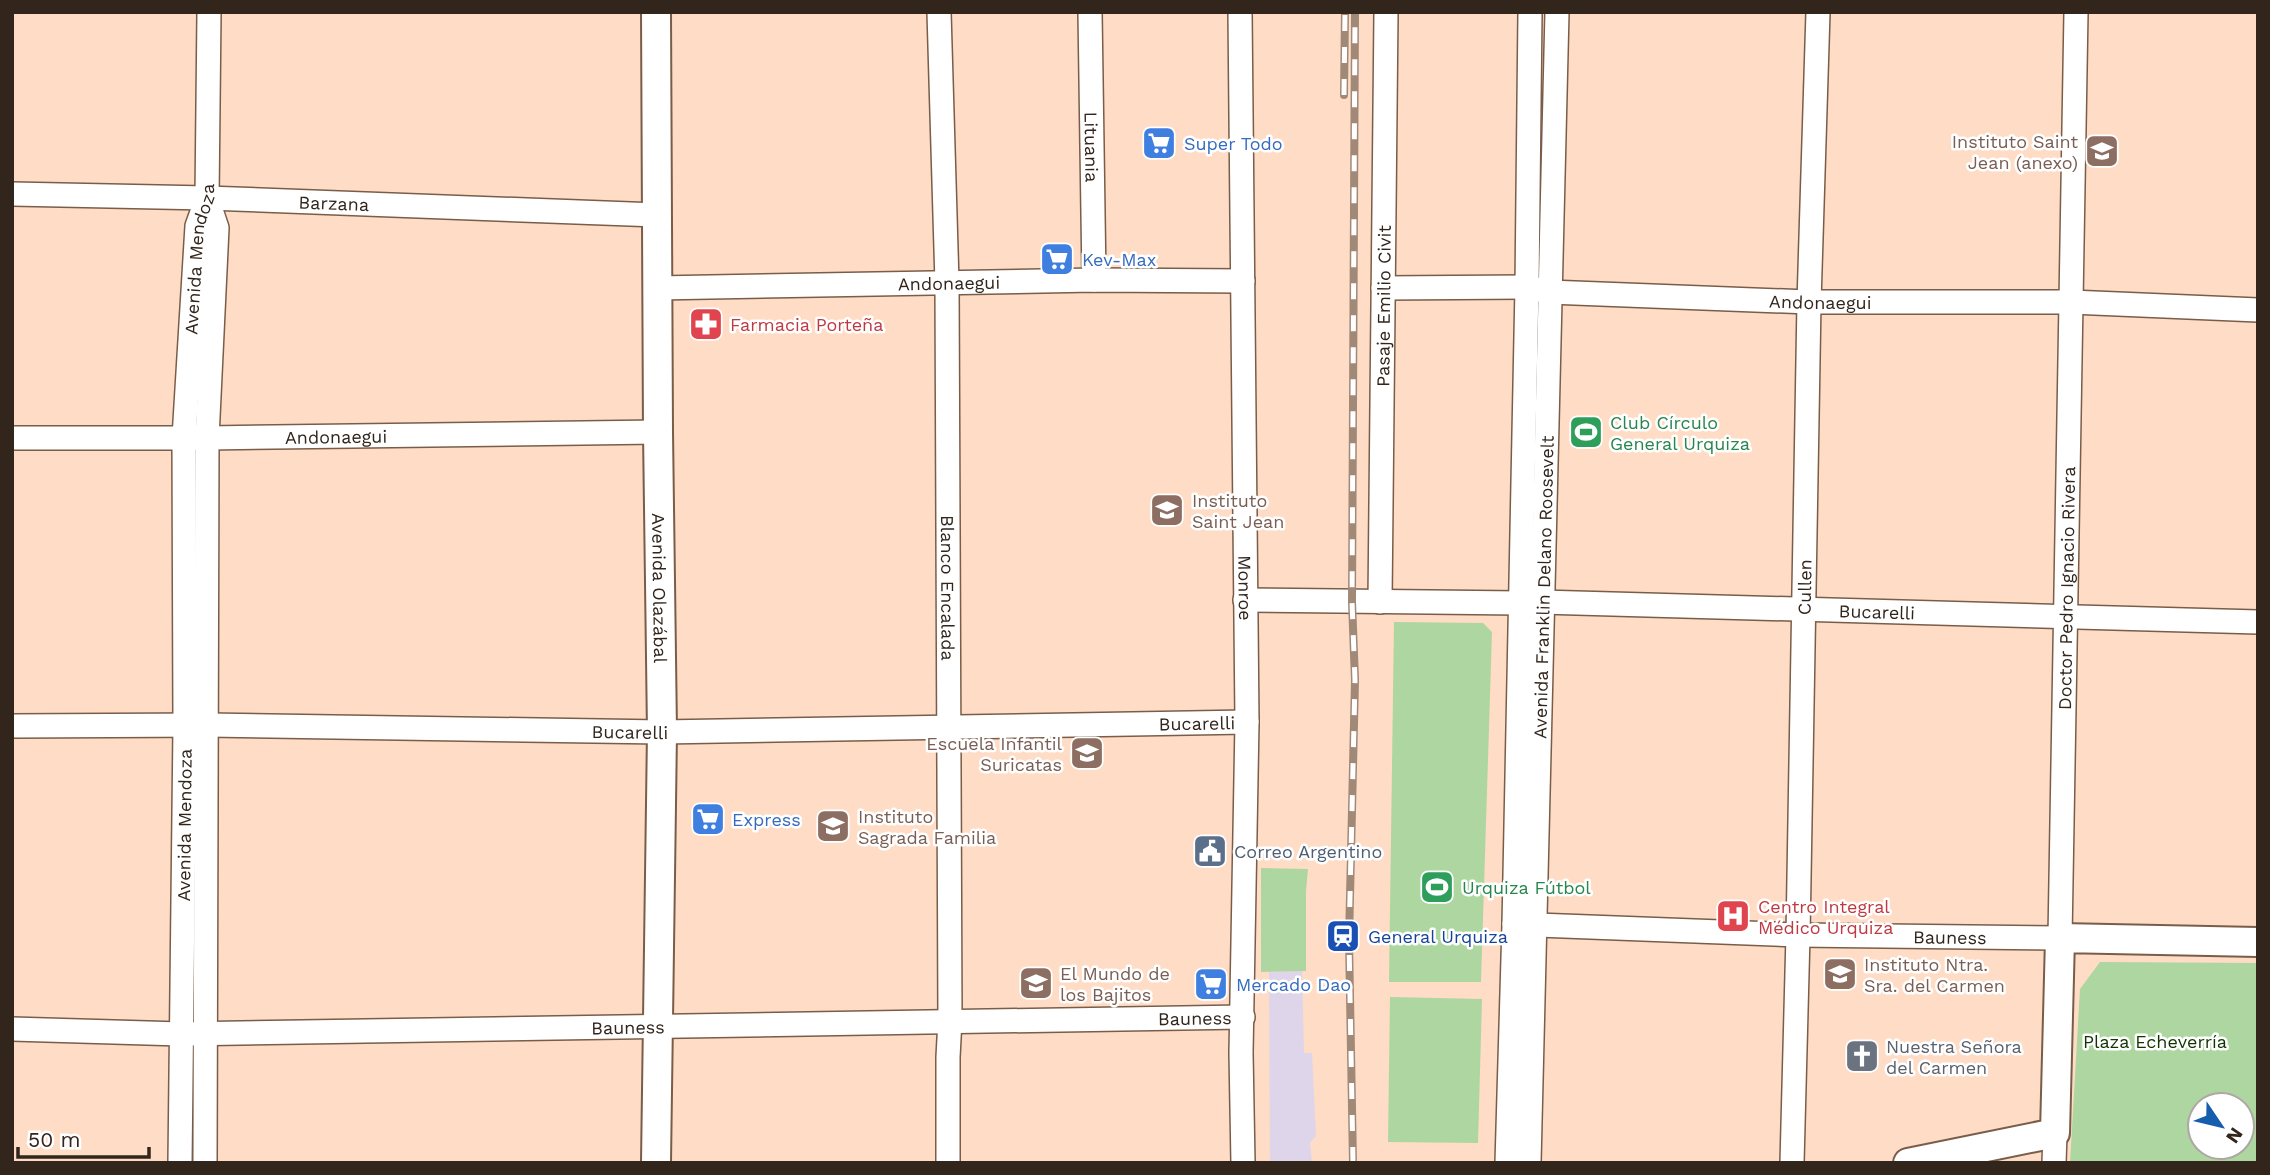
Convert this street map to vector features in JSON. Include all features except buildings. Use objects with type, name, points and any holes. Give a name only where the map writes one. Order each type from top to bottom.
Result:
[{"type":"main road","name":"Avenida Olazábal","points":[[656,12],[662,732],[656,1163]]},
{"type":"main road","name":"Bauness","points":[[2060,938],[2258,942]]},
{"type":"main road","name":"Doctor Pedro Ignacio Rivera","points":[[2055,1133],[2060,938]]},
{"type":"main road","points":[[1908,1163],[2055,1133]]},
{"type":"street","name":"Avenida Mendoza","points":[[205,1163],[206,1033],[196,726],[196,439],[218,228],[207,198],[209,12]]},
{"type":"street","name":"Blanco Encalada","points":[[939,12],[947,282],[950,1020],[947,1057],[948,1163]]},
{"type":"street","name":"Lituania","points":[[1090,12],[1094,280]]},
{"type":"street","name":"Monroe","points":[[1240,12],[1247,722],[1242,1163]]},
{"type":"street","name":"Pasaje Emilio Civit","points":[[1380,602],[1386,12]]},
{"type":"street","name":"Avenida Franklin Delano Roosevelt","points":[[1530,12],[1538,290]]},
{"type":"street","name":"Avenida Franklin Delano Roosevelt","points":[[1529,1163],[1524,925],[1530,603],[1538,290],[1557,12]]},
{"type":"street","name":"Cullen","points":[[1792,1163],[1802,610],[1818,12]]},
{"type":"street","name":"Doctor Pedro Ignacio Rivera","points":[[2060,938],[2076,12]]},
{"type":"street","name":"Barzana","points":[[12,194],[207,198],[656,215]]},
{"type":"street","name":"Andonaegui","points":[[657,288],[1094,280],[1243,281]]},
{"type":"street","name":"Andonaegui","points":[[1383,288],[1538,290],[1809,302],[2071,302],[2258,310]]},
{"type":"street","name":"Andonaegui","points":[[12,438],[196,439],[658,432]]},
{"type":"street","name":"Bucarelli","points":[[1245,600],[1530,603],[2258,622]]},
{"type":"street","name":"Bucarelli","points":[[12,726],[662,732],[1247,722]]},
{"type":"street","name":"Avenida Mendoza","points":[[180,1163],[181,1034],[196,726]]},
{"type":"street","name":"Avenida Franklin Delano Roosevelt","points":[[1507,1163],[1524,925]]},
{"type":"street","name":"Bauness","points":[[1524,925],[1798,936],[2060,938]]},
{"type":"street","name":"Bauness","points":[[12,1029],[181,1034],[1242,1017]]},
{"type":"street","name":"Doctor Pedro Ignacio Rivera","points":[[2054,1163],[2055,1133]]},
{"type":"shaded area","points":[[1302,971],[1304,1053],[1312,1053],[1316,1136],[1310,1143],[1312,1163],[1270,1163],[1269,972]]},
{"type":"green space","points":[[1394,622],[1483,623],[1492,632],[1481,982],[1389,982]]},
{"type":"green space","points":[[1261,868],[1308,869],[1306,971],[1261,972]]},
{"type":"green space","name":"Plaza Echeverría","points":[[2100,962],[2258,963],[2258,1163],[2070,1163],[2080,989]]},
{"type":"green space","points":[[1390,997],[1482,999],[1478,1143],[1388,1142]]},
{"type":"railway","points":[[1344,95],[1345,12]]},
{"type":"railway","points":[[1353,1163],[1349,940],[1355,680],[1352,602],[1355,12]]},
{"type":"place","name":"Super Todo","points":[[1159,143]]},
{"type":"place","name":"Instituto Saint Jean (anexo)","points":[[2102,151]]},
{"type":"place","name":"Kev-Max","points":[[1057,259]]},
{"type":"place","name":"Farmacia Porteña","points":[[706,324]]},
{"type":"place","name":"Club Círculo General Urquiza","points":[[1586,432]]},
{"type":"place","name":"Instituto Saint Jean","points":[[1167,510]]},
{"type":"place","name":"Escuela Infantil Suricatas","points":[[1087,753]]},
{"type":"place","name":"Express","points":[[708,819]]},
{"type":"place","name":"Instituto Sagrada Familia","points":[[833,826]]},
{"type":"place","name":"Correo Argentino","points":[[1210,851]]},
{"type":"place","name":"Urquiza Fútbol","points":[[1437,887]]},
{"type":"place","name":"Centro Integral Médico Urquiza","points":[[1733,916]]},
{"type":"place","name":"General Urquiza","points":[[1343,936]]},
{"type":"place","name":"Instituto Ntra. Sra. del Carmen","points":[[1840,974]]},
{"type":"place","name":"El Mundo de los Bajitos","points":[[1036,983]]},
{"type":"place","name":"Mercado Dao","points":[[1211,984]]},
{"type":"place","name":"Nuestra Señora del Carmen","points":[[1862,1056]]}]
